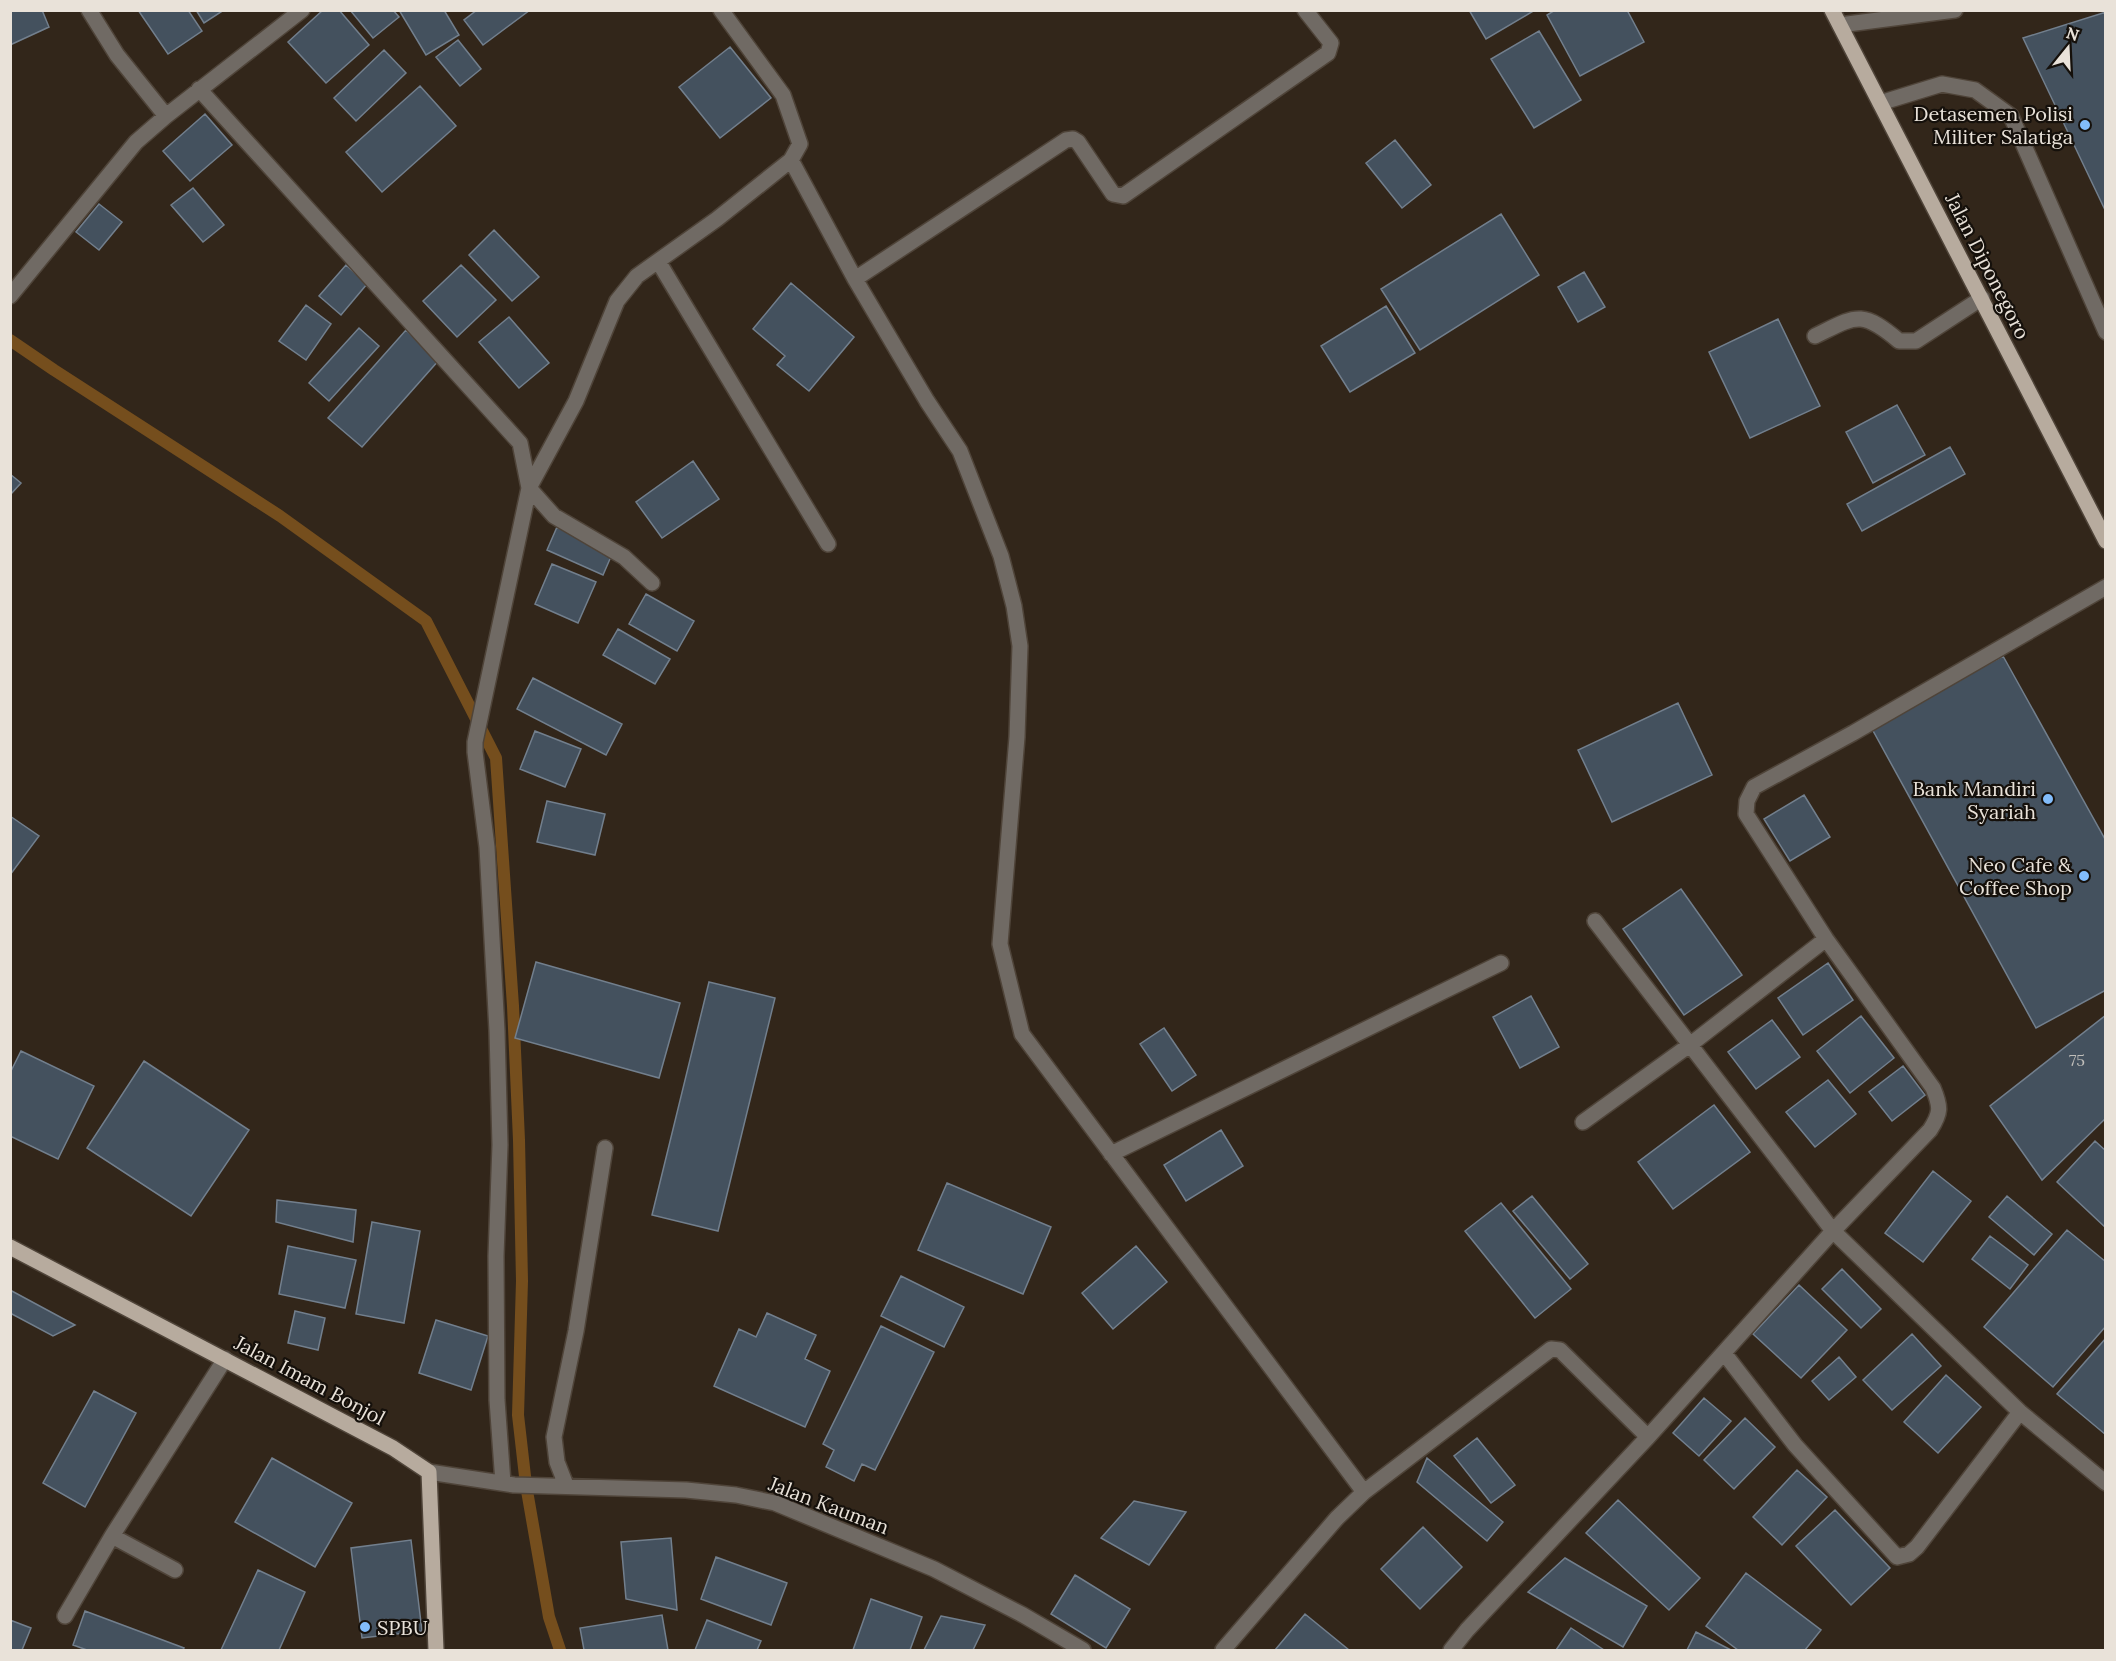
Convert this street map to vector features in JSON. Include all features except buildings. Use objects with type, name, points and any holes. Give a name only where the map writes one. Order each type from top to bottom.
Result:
[{"type":"main road","name":"Jalan Diponegoro","points":[[1832,10],[2106,541]]},
{"type":"main road","name":"Jalan Imam Bonjol","points":[[10,1247],[393,1448],[429,1472]]},
{"type":"main road","points":[[429,1472],[436,1650]]},
{"type":"street","points":[[89,10],[117,55],[166,116]]},
{"type":"street","points":[[10,296],[136,142],[302,10]]},
{"type":"street","points":[[508,1484],[497,1400],[495,1256],[500,1145],[497,1030],[487,847],[475,742],[529,488],[576,401],[617,301],[637,276],[717,219],[791,160],[800,144],[783,96],[721,10]]},
{"type":"street","points":[[855,279],[1066,140],[1073,139],[1078,142],[1113,194],[1123,196],[1328,53],[1331,43],[1305,10]]},
{"type":"street","points":[[1840,25],[1955,10]]},
{"type":"street","points":[[1880,103],[1942,84],[1975,90],[2012,116],[2106,332]]},
{"type":"street","points":[[199,90],[520,443],[529,488],[554,516],[624,557],[652,582]]},
{"type":"street","points":[[791,160],[855,279],[927,401],[960,451],[1001,556],[1014,606],[1020,646],[1017,737],[1000,944],[1022,1034],[1364,1492]]},
{"type":"street","points":[[658,261],[828,544]]},
{"type":"street","points":[[1815,336],[1852,318],[1863,319],[1882,326],[1899,341],[1916,341],[1982,298]]},
{"type":"street","points":[[1451,1650],[1938,1119],[1940,1104],[1933,1088],[1826,939],[1746,814],[1747,801],[1754,787],[1853,733],[2106,587]]},
{"type":"street","points":[[1595,921],[1833,1231],[2020,1412],[2106,1483]]},
{"type":"street","points":[[1583,1122],[1691,1044],[1826,939]]},
{"type":"street","points":[[1111,1154],[1501,963]]},
{"type":"street","points":[[559,1485],[554,1437],[576,1331],[605,1148]]},
{"type":"street","points":[[1223,1650],[1337,1518],[1364,1492],[1551,1350],[1560,1350],[1648,1437]]},
{"type":"street","points":[[1724,1353],[1795,1445],[1897,1557],[1909,1554],[1917,1547],[2020,1412]]},
{"type":"street","points":[[65,1616],[112,1536],[225,1359]]},
{"type":"street","name":"Jalan Kauman","points":[[429,1472],[508,1484],[686,1490],[736,1494],[775,1503],[934,1569],[1023,1615],[1083,1650]]},
{"type":"street","points":[[112,1536],[176,1570]]},
{"type":"waterway","points":[[10,340],[280,516],[426,621],[496,758],[513,1006],[519,1140],[522,1281],[518,1415],[526,1485],[549,1617],[560,1650]]},
{"type":"place","name":"Detasemen Polisi Militer Salatiga","points":[[2085,125]]},
{"type":"place","name":"Bank Mandiri Syariah","points":[[2048,799]]},
{"type":"place","name":"Neo Cafe & Coffee Shop","points":[[2084,876]]},
{"type":"place","name":"SPBU","points":[[365,1627]]}]
